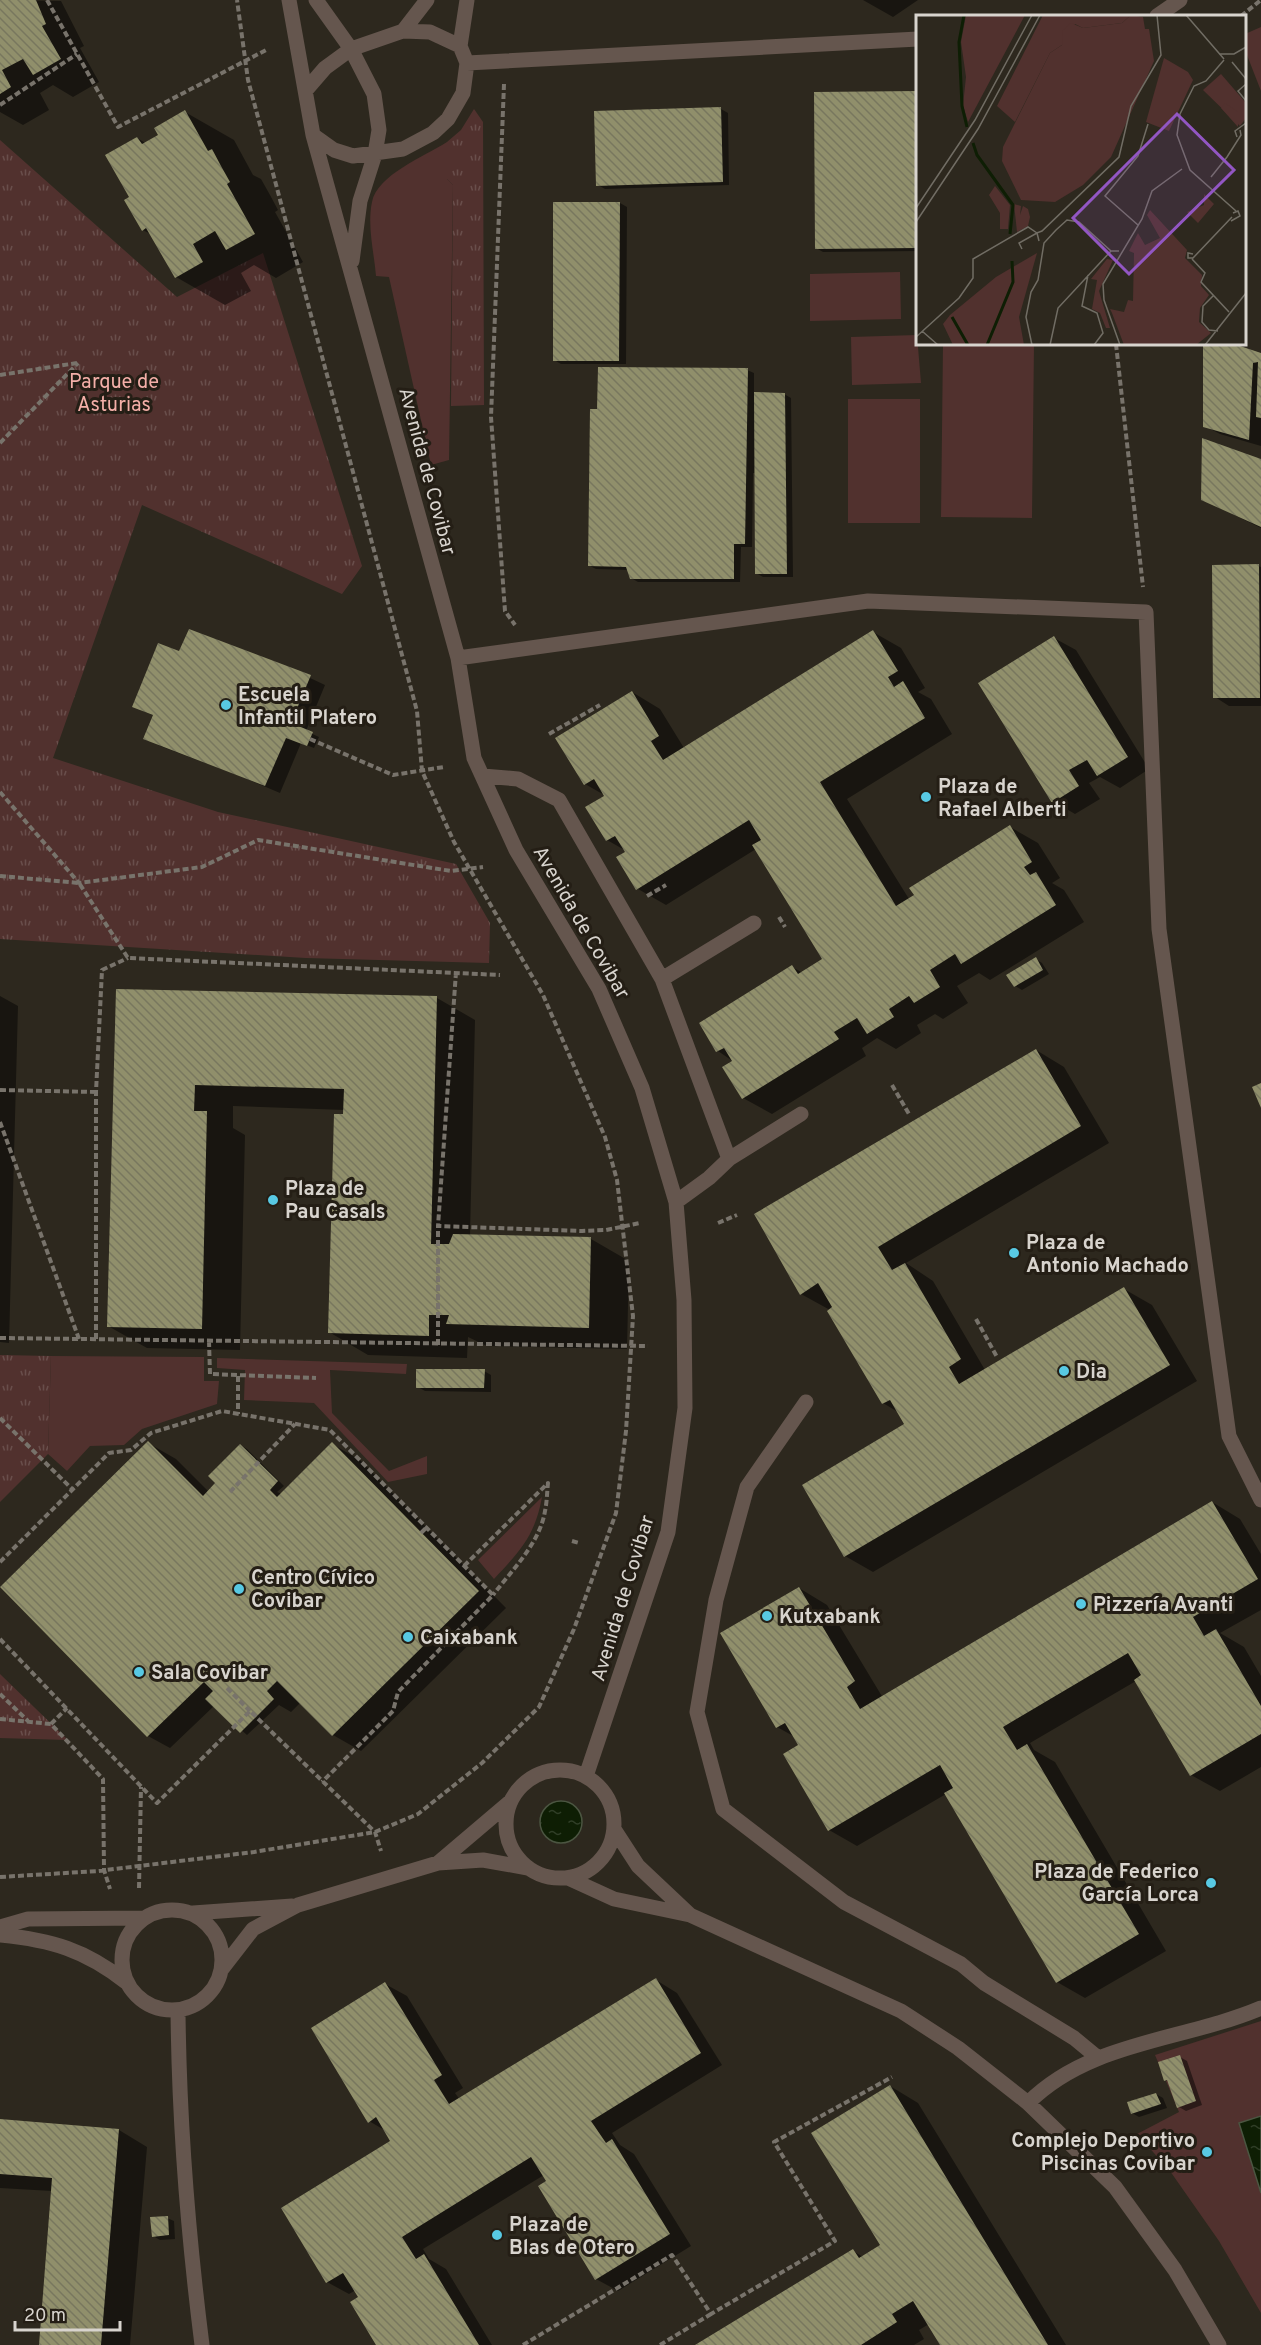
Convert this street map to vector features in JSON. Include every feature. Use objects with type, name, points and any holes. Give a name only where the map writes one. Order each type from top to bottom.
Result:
[{"type":"street","name":"Avenida de Covibar","points":[[289,0],[313,135],[458,658],[474,758],[516,850],[599,989],[642,1088],[676,1202],[684,1300],[686,1408],[668,1532],[586,1776]]},
{"type":"street","name":"Avenida de Covibar","points":[[316,0],[351,49],[374,94],[379,130],[375,154],[360,201],[351,267]]},
{"type":"street","points":[[403,31],[427,0]]},
{"type":"street","points":[[313,135],[334,150],[353,156],[403,149],[433,133],[448,119],[463,93],[467,63],[460,46],[467,0]]},
{"type":"street","points":[[1158,15],[1180,0]]},
{"type":"street","points":[[306,90],[325,69],[351,49],[403,31],[430,32],[460,46]]},
{"type":"street","points":[[467,63],[916,39]]},
{"type":"street","points":[[458,658],[868,601],[1146,612],[1159,929],[1229,1436],[1261,1500]]},
{"type":"street","points":[[483,776],[518,779],[559,800],[662,979],[729,1159]]},
{"type":"street","points":[[662,979],[754,923]]},
{"type":"street","points":[[676,1202],[709,1178],[729,1159],[801,1114]]},
{"type":"street","points":[[806,1402],[747,1487],[716,1600],[698,1712],[723,1809],[844,1902],[961,1964],[984,1983],[1074,2038],[1097,2057]]},
{"type":"street","points":[[438,1863],[511,1801],[525,1783],[544,1773],[565,1770],[586,1776],[602,1790],[613,1808],[614,1829],[610,1846],[600,1861],[585,1872],[568,1878]]},
{"type":"street","points":[[511,1801],[506,1825],[512,1849],[528,1868]]},
{"type":"street","points":[[614,1829],[639,1866],[690,1915]]},
{"type":"street","points":[[222,1969],[253,1929],[298,1905],[438,1863],[483,1860],[528,1868],[547,1877],[568,1878],[614,1899],[690,1915],[901,2011],[958,2048],[1028,2103],[1115,2187],[1175,2270],[1219,2345]]},
{"type":"street","points":[[0,1927],[28,1919],[144,1917],[168,1909],[193,1913],[298,1905]]},
{"type":"street","points":[[0,1935],[26,1938],[76,1950],[103,1964],[126,1982],[139,1998],[148,2004],[157,2008],[178,2010],[202,2001],[218,1981],[222,1969],[220,1942],[204,1920],[193,1913]]},
{"type":"street","points":[[126,1982],[121,1958],[123,1947],[128,1935],[144,1917]]},
{"type":"street","points":[[1028,2103],[1042,2088],[1059,2076],[1097,2057],[1234,2019],[1261,2008]]},
{"type":"street","points":[[178,2010],[178,2066],[192,2266],[202,2345]]},
{"type":"path","points":[[47,0],[118,127],[268,49]]},
{"type":"path","points":[[0,1877],[104,1870],[254,1852],[375,1832],[418,1814],[482,1763],[539,1707],[574,1629],[616,1513],[626,1431],[633,1316],[617,1180],[605,1137],[543,995],[454,842],[422,771],[417,711],[248,80],[237,0]]},
{"type":"path","points":[[1242,15],[1261,0]]},
{"type":"path","points":[[0,105],[76,54]]},
{"type":"path","points":[[504,83],[491,417],[505,611],[519,630]]},
{"type":"path","points":[[1116,345],[1146,612]]},
{"type":"path","points":[[0,375],[78,363],[0,443]]},
{"type":"path","points":[[549,734],[600,705]]},
{"type":"path","points":[[310,739],[393,775],[444,767]]},
{"type":"path","points":[[0,792],[79,883],[128,958]]},
{"type":"path","points":[[0,876],[79,883],[202,867],[258,840],[451,871],[483,867]]},
{"type":"path","points":[[647,896],[666,885]]},
{"type":"path","points":[[779,917],[785,927]]},
{"type":"path","points":[[96,1339],[96,1092],[102,970],[128,958],[500,975]]},
{"type":"path","points":[[438,1345],[438,1226],[456,972]]},
{"type":"path","points":[[892,1085],[909,1114]]},
{"type":"path","points":[[0,1090],[96,1092]]},
{"type":"path","points":[[0,1122],[79,1339]]},
{"type":"path","points":[[718,1223],[737,1215]]},
{"type":"path","points":[[438,1226],[582,1231],[639,1223]]},
{"type":"path","points":[[976,1320],[997,1357]]},
{"type":"path","points":[[0,1338],[648,1346]]},
{"type":"path","points":[[209,1341],[210,1374],[316,1378]]},
{"type":"path","points":[[238,1376],[238,1414]]},
{"type":"path","points":[[0,1562],[109,1453],[131,1450],[152,1433],[222,1411],[330,1430],[493,1595]]},
{"type":"path","points":[[0,1418],[73,1490]]},
{"type":"path","points":[[230,1492],[295,1424]]},
{"type":"path","points":[[322,1782],[393,1711],[398,1692],[493,1595],[528,1549],[545,1514],[548,1483],[464,1566]]},
{"type":"path","points":[[422,1533],[426,1528]]},
{"type":"path","points":[[572,1541],[579,1543]]},
{"type":"path","points":[[0,1639],[157,1803],[250,1711]]},
{"type":"path","points":[[227,1688],[375,1832],[381,1851]]},
{"type":"path","points":[[0,1694],[28,1722]]},
{"type":"path","points":[[51,1724],[67,1708]]},
{"type":"path","points":[[0,1719],[51,1724],[103,1779],[104,1870],[110,1889]]},
{"type":"path","points":[[139,1888],[141,1787]]},
{"type":"path","points":[[660,2345],[835,2241],[774,2142],[892,2078]]},
{"type":"path","points":[[523,2345],[672,2255],[711,2314]]},
{"type":"green space","points":[[1261,27],[1261,91],[1246,53],[1246,34]]},
{"type":"green space","points":[[474,109],[483,122],[484,405],[451,406],[453,185],[447,179],[447,142],[461,130]]},
{"type":"green space","name":"Parque de Asturias","points":[[0,140],[177,297],[263,253],[362,566],[342,594],[142,505],[53,758],[218,812],[456,864],[490,923],[489,963],[306,958],[0,939]]},
{"type":"green space","points":[[447,142],[447,179],[453,185],[449,460],[431,465],[389,277],[376,276],[371,211],[376,192],[383,183],[403,167]]},
{"type":"green space","points":[[900,272],[901,319],[810,321],[810,274]]},
{"type":"green space","points":[[916,335],[921,383],[852,385],[851,337]]},
{"type":"green space","points":[[943,345],[1034,345],[1032,518],[941,517]]},
{"type":"green space","points":[[848,399],[920,399],[920,523],[848,523]]},
{"type":"green space","points":[[0,1355],[51,1356],[48,1454],[0,1502]]},
{"type":"green space","points":[[51,1356],[204,1357],[204,1381],[219,1381],[217,1404],[142,1429],[124,1445],[90,1446],[67,1471],[48,1454]]},
{"type":"green space","points":[[217,1358],[407,1364],[406,1374],[330,1370],[332,1413],[389,1471],[427,1456],[427,1474],[388,1482],[314,1403],[244,1400],[245,1370],[217,1368]]},
{"type":"green space","points":[[542,1497],[531,1533],[494,1579],[478,1560]]},
{"type":"green space","points":[[0,1674],[68,1740],[0,1738]]},
{"type":"green space","name":"Complejo Deportivo Piscinas Covibar","points":[[1261,2021],[1261,2313],[1219,2241],[1170,2171],[1137,2134],[1179,2112],[1155,2055]]},
{"type":"water","points":[[561,1801],[576,1807],[582,1822],[576,1837],[561,1843],[546,1837],[540,1822],[546,1807]]},
{"type":"water","points":[[1261,2116],[1261,2193],[1239,2123]]},
{"type":"building","points":[[0,0],[36,0],[46,24],[42,26],[61,59],[33,75],[23,59],[2,70],[11,87],[0,94]]},
{"type":"building","points":[[916,91],[916,248],[815,249],[814,92]]},
{"type":"building","points":[[721,107],[723,182],[596,186],[594,111]]},
{"type":"building","points":[[185,110],[208,151],[212,149],[230,182],[227,184],[255,234],[226,250],[215,231],[193,244],[203,262],[175,278],[146,228],[142,231],[124,200],[129,197],[105,155],[137,137],[142,144],[158,135],[154,128]]},
{"type":"building","points":[[553,202],[620,202],[619,361],[553,361]]},
{"type":"building","points":[[1203,345],[1237,345],[1261,353],[1261,418],[1256,417],[1258,362],[1253,363],[1249,440],[1203,427]]},
{"type":"building","points":[[598,367],[748,368],[745,544],[734,544],[734,579],[630,579],[626,567],[588,566],[590,409],[597,409]]},
{"type":"building","points":[[754,392],[785,393],[787,574],[755,574]]},
{"type":"building","points":[[1202,438],[1261,459],[1261,527],[1201,500]]},
{"type":"building","points":[[1259,564],[1260,698],[1213,698],[1212,565]]},
{"type":"building","points":[[189,629],[311,675],[291,723],[313,732],[307,746],[286,738],[265,786],[143,739],[153,715],[132,707],[158,643],[179,651]]},
{"type":"building","points":[[873,630],[898,671],[888,677],[894,687],[903,681],[925,718],[820,782],[896,906],[914,895],[909,888],[1010,825],[1032,862],[1024,867],[1030,875],[1036,872],[1056,905],[961,964],[955,954],[930,970],[940,987],[914,1003],[909,996],[889,1009],[894,1017],[867,1034],[857,1018],[834,1032],[839,1039],[742,1099],[722,1067],[732,1061],[724,1048],[716,1052],[699,1023],[792,965],[798,974],[822,959],[752,845],[761,840],[749,820],[636,890],[616,857],[625,852],[615,836],[606,841],[585,807],[604,796],[594,779],[584,785],[555,738],[632,691],[659,736],[651,741],[663,760]]},
{"type":"building","points":[[1054,636],[1128,757],[1097,776],[1087,760],[1069,770],[1079,786],[1052,803],[978,683]]},
{"type":"building","points":[[1036,957],[1043,970],[1014,987],[1006,975]]},
{"type":"building","points":[[116,989],[437,996],[431,1244],[449,1244],[453,1234],[591,1237],[589,1328],[446,1324],[449,1315],[429,1315],[429,1336],[328,1333],[334,1114],[343,1114],[344,1089],[195,1085],[194,1111],[207,1111],[202,1329],[107,1327]]},
{"type":"building","points":[[1036,1049],[1081,1126],[878,1247],[892,1270],[905,1263],[961,1359],[949,1367],[959,1384],[1124,1287],[1170,1365],[844,1557],[802,1485],[904,1424],[890,1400],[882,1404],[827,1311],[832,1307],[818,1283],[800,1295],[754,1214]]},
{"type":"building","points":[[1261,1083],[1261,1108],[1252,1087]]},
{"type":"building","points":[[416,1369],[485,1369],[484,1388],[416,1388]]},
{"type":"building","name":"Centro Cívico Covibar","points":[[148,1441],[203,1496],[215,1483],[208,1476],[240,1444],[278,1481],[270,1490],[277,1497],[332,1442],[479,1591],[332,1736],[277,1681],[267,1691],[274,1699],[240,1733],[205,1699],[213,1691],[204,1682],[147,1737],[0,1587]]},
{"type":"building","points":[[1212,1501],[1258,1579],[1193,1617],[1204,1636],[1216,1629],[1261,1706],[1261,1734],[1190,1776],[1134,1680],[1141,1675],[1128,1653],[1003,1727],[1017,1750],[1027,1744],[1139,1934],[1056,1983],[944,1793],[953,1788],[940,1765],[828,1831],[783,1754],[798,1745],[785,1723],[776,1728],[720,1633],[799,1587],[855,1681],[847,1687],[860,1709]]},
{"type":"building","points":[[656,1978],[701,2053],[591,2121],[606,2143],[612,2139],[670,2234],[595,2280],[538,2186],[546,2181],[531,2157],[402,2237],[416,2259],[424,2254],[479,2345],[376,2345],[350,2302],[358,2297],[343,2273],[326,2283],[281,2208],[390,2141],[376,2117],[368,2123],[311,2028],[385,1982],[442,2075],[434,2080],[449,2104]]},
{"type":"building","points":[[1180,2055],[1196,2101],[1177,2108],[1158,2062]]},
{"type":"building","points":[[890,2085],[1048,2345],[940,2345],[913,2301],[892,2314],[897,2322],[861,2345],[695,2345],[853,2249],[859,2258],[880,2245],[811,2133]]},
{"type":"building","points":[[1156,2093],[1161,2104],[1131,2114],[1127,2102]]},
{"type":"building","points":[[0,2119],[119,2129],[101,2345],[39,2345],[52,2178],[0,2174]]},
{"type":"building","points":[[168,2216],[169,2235],[152,2237],[150,2217]]},
{"type":"place","name":"Escuela Infantil Platero","points":[[226,705]]},
{"type":"place","name":"Plaza de Rafael Alberti","points":[[926,797]]},
{"type":"place","name":"Plaza de Pau Casals","points":[[273,1200]]},
{"type":"place","name":"Plaza de Antonio Machado","points":[[1014,1253]]},
{"type":"place","name":"Dia","points":[[1064,1371]]},
{"type":"place","name":"Centro Cívico Covibar","points":[[239,1589]]},
{"type":"place","name":"Pizzería Avanti","points":[[1081,1604]]},
{"type":"place","name":"Kutxabank","points":[[767,1616]]},
{"type":"place","name":"Caixabank","points":[[408,1637]]},
{"type":"place","name":"Sala Covibar","points":[[139,1672]]},
{"type":"place","name":"Plaza de Federico García Lorca","points":[[1211,1883]]},
{"type":"place","name":"Complejo Deportivo Piscinas Covibar","points":[[1207,2152]]},
{"type":"place","name":"Plaza de Blas de Otero","points":[[497,2235]]}]
